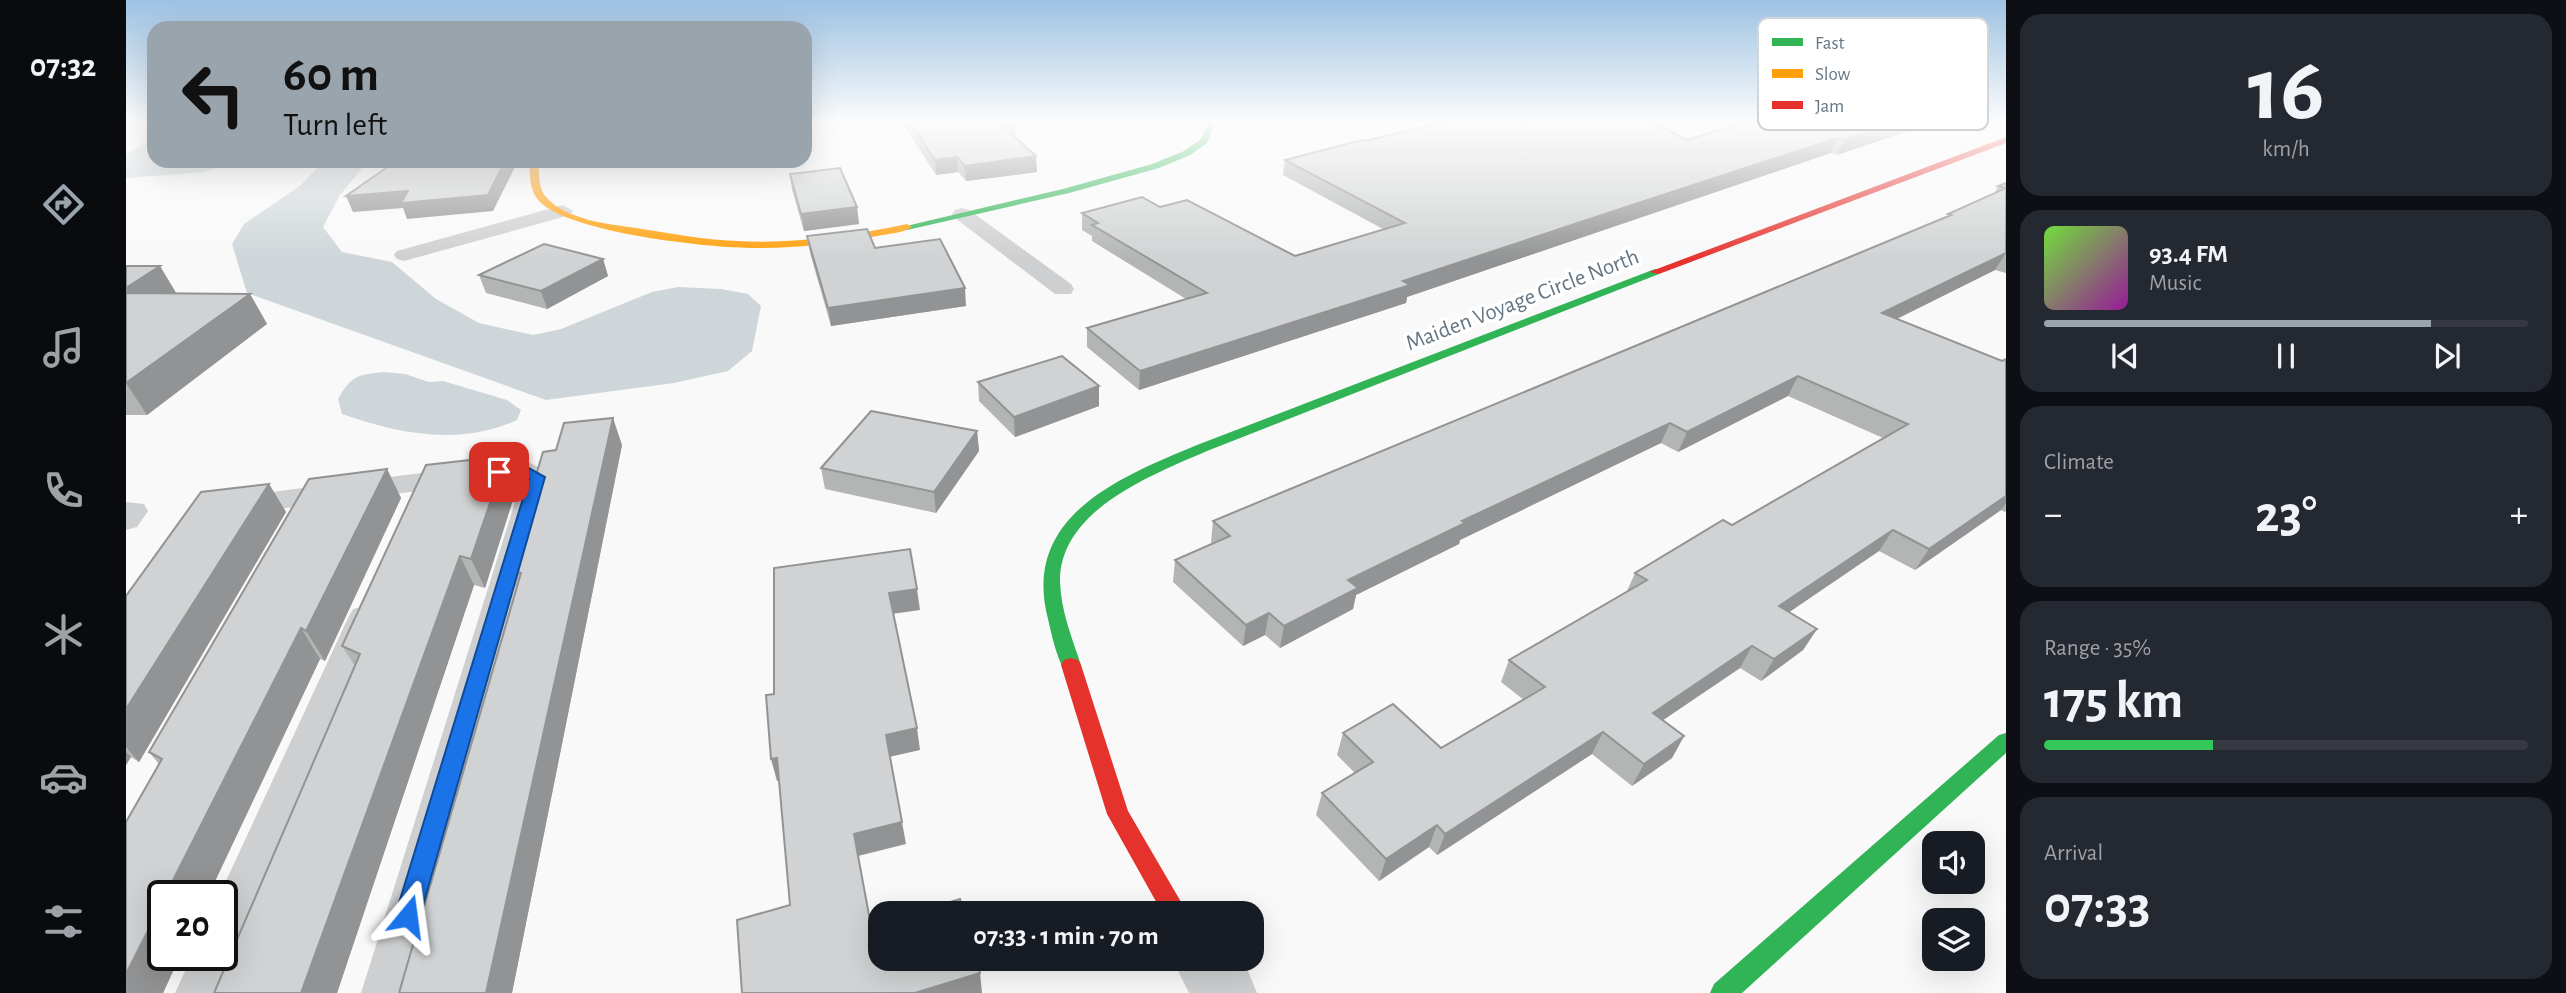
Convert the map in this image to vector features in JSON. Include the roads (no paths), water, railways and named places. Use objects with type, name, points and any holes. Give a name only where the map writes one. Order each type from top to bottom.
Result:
[{"type":"street","points":[[534,168],[535,185],[544,201],[563,211],[610,227],[669,238],[752,245],[836,240],[1017,202],[1153,167]]},
{"type":"street","name":"Maiden Voyage Circle North","points":[[1168,901],[1118,814],[1051,601],[1051,564],[1069,529],[1094,505],[1152,469],[1429,357],[1936,167]]},
{"type":"street","points":[[1723,993],[2006,741]]},
{"type":"street","points":[[1210,971],[1226,993]]},
{"type":"lane","points":[[404,255],[563,211]]},
{"type":"lane","points":[[962,214],[1063,289]]},
{"type":"lane","points":[[209,509],[523,469],[537,477],[385,993]]},
{"type":"lane","points":[[409,520],[426,481]]},
{"type":"lane","points":[[294,531],[314,496]]},
{"type":"lane","points":[[126,512],[133,511],[126,520]]},
{"type":"lane","points":[[238,905],[380,584]]},
{"type":"lane","points":[[199,993],[209,971]]}]
